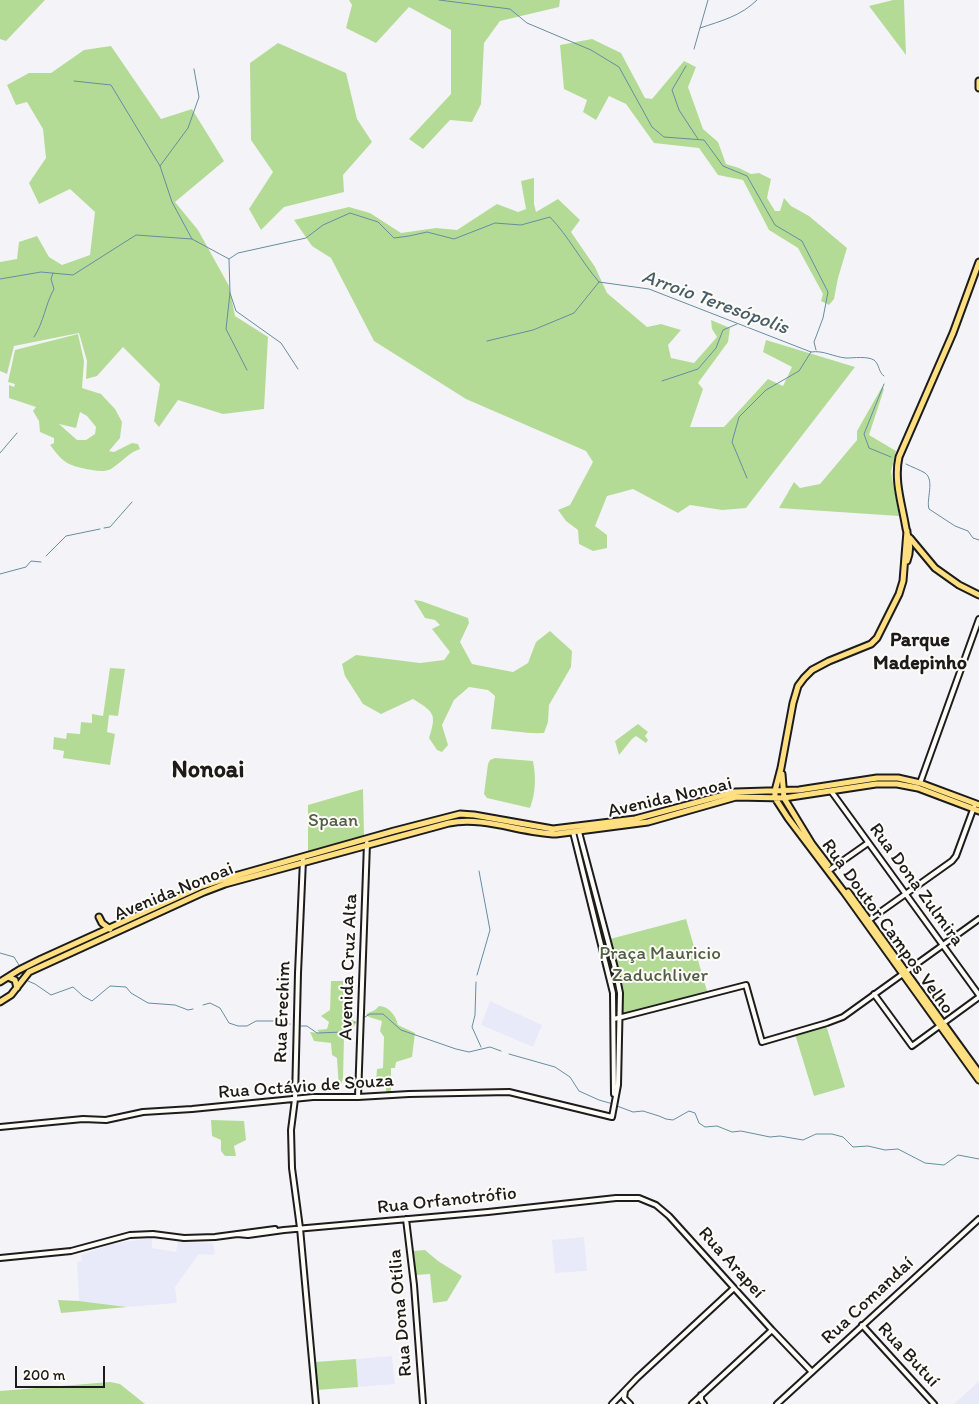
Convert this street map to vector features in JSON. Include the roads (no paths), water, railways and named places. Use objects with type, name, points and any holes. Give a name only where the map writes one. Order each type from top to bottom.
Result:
[{"type":"main road","points":[[979,81],[979,88]]},
{"type":"main road","points":[[906,560],[909,548],[908,538],[896,468],[899,457],[953,333],[979,262]]},
{"type":"main road","points":[[908,538],[935,568],[979,596]]},
{"type":"main road","points":[[775,798],[798,686],[812,670],[871,644],[877,638],[899,594],[903,581],[908,538]]},
{"type":"main road","points":[[909,548],[920,553]]},
{"type":"main road","points":[[906,560],[920,553]]},
{"type":"main road","points":[[782,768],[784,798]]},
{"type":"main road","name":"Avenida Nonoai","points":[[0,1002],[11,995],[29,972],[204,892],[303,860],[460,814],[553,829],[635,819],[735,792],[799,790],[877,778],[898,778],[920,783],[977,807]]},
{"type":"main road","points":[[782,781],[788,787],[799,790]]},
{"type":"main road","name":"Avenida Nonoai","points":[[367,842],[467,820],[542,834],[576,832],[648,822],[736,797],[784,798],[876,784],[897,784],[918,788],[977,807]]},
{"type":"main road","name":"Rua Doutor Campos Velho","points":[[775,798],[941,1024],[979,1080]]},
{"type":"main road","name":"Rua Doutor Campos Velho","points":[[784,798],[812,844],[870,920],[904,973]]},
{"type":"main road","points":[[788,818],[794,815]]},
{"type":"main road","points":[[576,832],[574,830],[590,825]]},
{"type":"main road","name":"Avenida Nonoai","points":[[0,982],[41,960],[202,886],[303,860]]},
{"type":"main road","points":[[99,917],[102,924],[110,929]]},
{"type":"main road","points":[[84,946],[93,936]]},
{"type":"main road","points":[[8,977],[15,980],[17,988]]},
{"type":"main road","name":"Rua Doutor Campos Velho","points":[[941,1024],[979,1073]]},
{"type":"street","points":[[920,783],[979,619]]},
{"type":"street","name":"Rua Dona Zulmira","points":[[831,791],[979,996]]},
{"type":"street","points":[[870,920],[952,861],[956,856],[977,807]]},
{"type":"street","points":[[576,832],[615,968],[620,993],[618,1085],[614,1103]]},
{"type":"street","points":[[576,832],[591,908],[613,993],[614,1103]]},
{"type":"street","name":"Avenida Cruz Alta","points":[[358,1097],[367,842]]},
{"type":"street","points":[[831,869],[868,843]]},
{"type":"street","name":"Rua Erechim","points":[[303,860],[294,1099],[291,1130],[292,1168],[300,1228],[316,1404]]},
{"type":"street","points":[[614,1019],[746,985],[762,1042],[842,1017],[979,919]]},
{"type":"street","points":[[874,994],[912,1046],[979,996]]},
{"type":"street","name":"Rua Octávio de Souza","points":[[0,1127],[83,1119],[106,1120],[143,1112],[313,1097],[509,1092],[612,1117],[614,1103]]},
{"type":"street","name":"Rua Arapeí","points":[[616,1198],[637,1197],[656,1205],[669,1216],[812,1372]]},
{"type":"street","name":"Rua Orfanotrófio","points":[[0,1258],[71,1252],[130,1235],[153,1234],[184,1238],[215,1237],[262,1230],[406,1219],[616,1198]]},
{"type":"street","name":"Rua Dona Otília","points":[[406,1219],[414,1285],[424,1404]]},
{"type":"street","name":"Rua Comandaí","points":[[779,1404],[979,1219]]},
{"type":"street","points":[[612,1404],[734,1288]]},
{"type":"street","name":"Rua Butuí","points":[[862,1326],[934,1404]]},
{"type":"street","points":[[692,1404],[772,1330]]},
{"type":"street","points":[[626,1389],[624,1398],[630,1404]]},
{"type":"street","points":[[701,1395],[701,1400],[704,1404]]},
{"type":"waterway","points":[[439,0],[510,9],[527,23],[591,50],[619,67],[652,127],[664,137],[704,140],[723,166],[747,176],[775,225],[802,241],[828,292],[823,318],[814,342],[816,350]]},
{"type":"waterway","points":[[694,49],[708,0]]},
{"type":"waterway","points":[[700,28],[737,14],[757,0]]},
{"type":"waterway","points":[[686,66],[672,90],[679,110],[698,139]]},
{"type":"waterway","points":[[160,166],[188,128],[199,97],[194,69]]},
{"type":"waterway","points":[[74,81],[111,85],[160,166],[172,202],[192,239]]},
{"type":"waterway","name":"Arroio Teresópolis","points":[[0,279],[41,272],[73,275],[136,235],[192,239],[229,259],[238,253],[306,238],[323,225],[350,213],[378,222],[394,238],[427,232],[454,239],[495,223],[521,225],[550,217],[599,282],[649,289],[811,352],[820,352],[846,358],[871,359],[876,362],[884,376]]},
{"type":"waterway","points":[[229,259],[230,293],[236,311],[281,343],[298,369]]},
{"type":"waterway","points":[[34,337],[54,289],[51,279],[53,273]]},
{"type":"waterway","points":[[487,341],[533,330],[574,313],[599,282]]},
{"type":"waterway","points":[[230,293],[226,329],[247,370]]},
{"type":"waterway","points":[[662,381],[698,369],[716,348],[723,330],[737,324]]},
{"type":"waterway","points":[[747,478],[732,442],[739,417],[766,390],[799,371],[811,352]]},
{"type":"waterway","points":[[884,384],[864,434],[869,448],[891,457]]},
{"type":"waterway","points":[[0,453],[17,433]]},
{"type":"waterway","points":[[906,464],[928,476],[930,485],[929,509],[955,526],[968,531],[973,538],[979,540]]},
{"type":"waterway","points":[[104,528],[110,527],[132,502]]},
{"type":"waterway","points":[[46,556],[66,536],[100,529]]},
{"type":"waterway","points":[[0,574],[26,567],[31,561],[41,562]]},
{"type":"waterway","points":[[477,975],[490,930],[479,871]]},
{"type":"waterway","points":[[0,953],[14,957],[19,965]]},
{"type":"waterway","points":[[28,981],[51,995],[73,987],[92,1001],[110,986],[126,987],[131,993],[148,1003],[175,1005],[188,1010],[193,1009]]},
{"type":"waterway","points":[[476,982],[475,1015],[472,1027],[481,1047]]},
{"type":"waterway","points":[[203,1005],[210,1003],[220,1008],[229,1023],[238,1026],[247,1026],[256,1021],[290,1024]]},
{"type":"waterway","points":[[365,1017],[370,1014],[383,1014],[401,1030],[456,1049],[469,1052],[490,1047],[501,1051]]},
{"type":"waterway","points":[[301,1026],[307,1026],[317,1033],[343,1032],[355,1022]]},
{"type":"waterway","points":[[509,1054],[555,1067],[570,1077],[579,1091],[613,1104]]},
{"type":"waterway","points":[[617,1106],[633,1112],[643,1111],[673,1120],[689,1111],[695,1113],[699,1123],[705,1127],[717,1126],[732,1132],[741,1131],[770,1137],[780,1136],[803,1140],[816,1134],[832,1134],[843,1137],[853,1147],[868,1146],[885,1150],[898,1149],[925,1163],[944,1165],[958,1155],[979,1159]]},
{"type":"district","name":"Parque Madepinho","points":[[920,652]]},
{"type":"district","name":"Nonoai","points":[[208,771]]},
{"type":"park label","name":"Spaan","points":[[333,821]]},
{"type":"park label","name":"Praça Mauricio Zaduchliver","points":[[660,965]]}]
